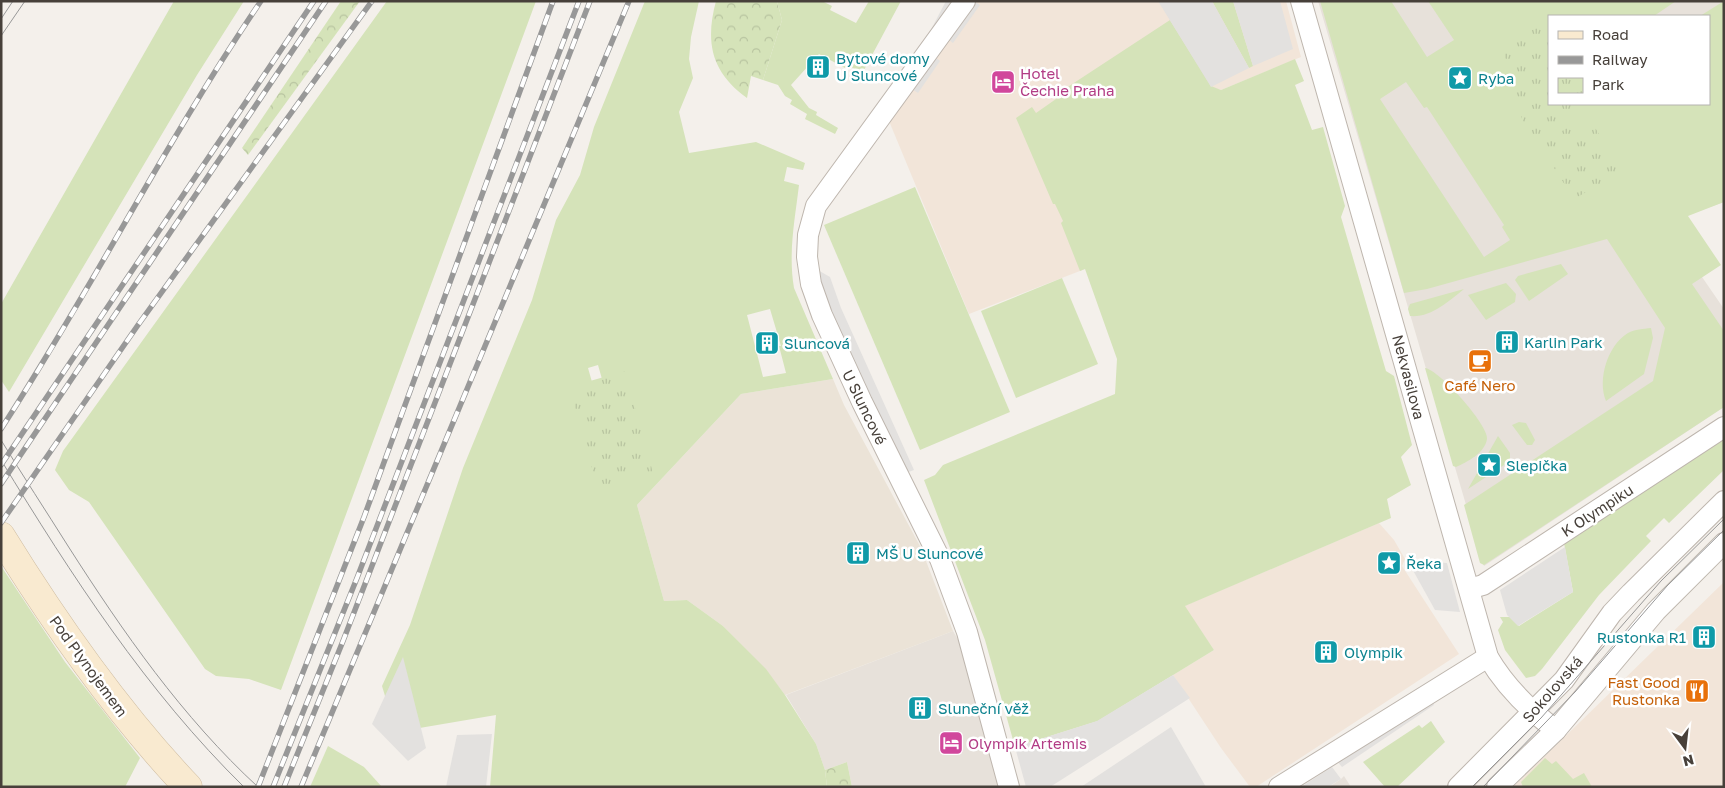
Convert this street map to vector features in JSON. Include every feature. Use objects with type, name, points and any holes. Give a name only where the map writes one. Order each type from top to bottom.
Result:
[{"type":"main road","name":"Pod Plynojemem","points":[[1,536],[50,612],[93,673],[133,724],[188,787]]},
{"type":"street","name":"U Sluncové","points":[[965,1],[816,206],[808,235],[807,257],[811,284],[822,315],[862,402],[928,532],[961,613],[1009,787]]},
{"type":"street","name":"Nekvasilova","points":[[1301,1],[1488,657],[1507,685],[1534,712],[1556,730]]},
{"type":"street","name":"K Olympiku","points":[[1469,589],[1483,586],[1724,427]]},
{"type":"street","name":"Sokolovská","points":[[1458,787],[1564,680],[1612,613],[1724,501]]},
{"type":"street","name":"Sokolovská","points":[[1497,787],[1556,730],[1656,611],[1724,543]]},
{"type":"street","points":[[1279,787],[1488,657]]},
{"type":"shaded area","points":[[946,1],[956,1],[914,62]]},
{"type":"shaded area","points":[[974,1],[1286,1],[1301,57],[1221,90],[1211,87],[1085,269],[969,314],[889,121]]},
{"type":"shaded area","points":[[974,1],[980,5],[953,43],[948,39]]},
{"type":"shaded area","points":[[1158,1],[1212,1],[1249,68],[1211,87]]},
{"type":"shaded area","points":[[1233,1],[1280,1],[1293,49],[1253,66]]},
{"type":"shaded area","points":[[1318,1],[1724,1],[1724,202],[1665,223],[1724,309],[1724,407],[1484,566]]},
{"type":"shaded area","points":[[935,57],[940,61],[918,93],[912,89]]},
{"type":"shaded area","points":[[816,269],[830,277],[841,308],[914,470],[906,473],[845,351]]},
{"type":"shaded area","points":[[833,379],[844,405],[921,548],[953,631],[785,695],[766,670],[723,626],[687,600],[664,601],[637,505],[741,394]]},
{"type":"shaded area","points":[[1379,523],[1394,540],[1405,559],[1402,566],[1459,654],[1256,787],[1250,787],[1221,748],[1173,675],[1214,650],[1184,606]]},
{"type":"shaded area","points":[[1565,547],[1573,592],[1518,626],[1507,615],[1500,590]]},
{"type":"shaded area","points":[[1414,561],[1447,563],[1460,612],[1435,610],[1410,565]]},
{"type":"shaded area","points":[[1724,582],[1724,787],[1513,787],[1545,756]]},
{"type":"shaded area","points":[[953,631],[964,650],[1001,787],[852,787],[847,762],[825,770],[816,744],[786,695]]},
{"type":"shaded area","points":[[403,657],[426,748],[408,761],[372,724]]},
{"type":"shaded area","points":[[1173,675],[1190,698],[1050,787],[1026,787],[1015,747],[1097,721]]},
{"type":"shaded area","points":[[1432,699],[1434,705],[1342,767],[1337,761]]},
{"type":"shaded area","points":[[1171,727],[1206,787],[1081,787]]},
{"type":"shaded area","points":[[492,734],[486,787],[446,787],[457,735]]},
{"type":"shaded area","points":[[1332,767],[1341,779],[1328,787],[1301,787]]},
{"type":"shaded area","points":[[1344,776],[1351,787],[1329,787],[1341,779]]},
{"type":"green space","points":[[174,1],[244,1],[197,75],[9,392],[1,380],[1,304]]},
{"type":"green space","points":[[341,1],[360,1],[248,155],[242,148]]},
{"type":"green space","points":[[387,1],[536,1],[281,690],[249,679],[216,676],[205,669],[89,502],[69,490],[55,470],[63,451]]},
{"type":"green space","points":[[645,1],[699,1],[691,37],[689,59],[693,78],[679,112],[689,153],[756,142],[805,163],[803,170],[787,167],[784,181],[799,185],[794,223],[792,275],[794,288],[833,379],[741,394],[637,505],[664,601],[687,600],[723,626],[766,669],[816,744],[825,770],[827,787],[490,787],[496,715],[396,732],[382,686],[410,625],[463,468],[532,300],[556,220],[580,175],[594,127]],"holes":[[[770,309],[781,346],[779,346],[786,373],[763,377],[747,315]],[[598,365],[602,379],[592,382],[588,368]]]},
{"type":"green space","points":[[716,1],[777,1],[782,20],[763,80],[751,76],[747,98],[725,78],[718,67],[714,55],[711,43],[711,30]]},
{"type":"green space","points":[[777,1],[822,1],[832,6],[830,10],[856,23],[869,1],[901,1],[864,70],[859,71],[847,65],[845,68],[819,54],[791,85],[809,108],[817,112],[816,115],[838,128],[835,134],[805,119],[807,114],[790,104],[792,100],[785,96],[778,85],[763,80],[782,20]]},
{"type":"green space","points":[[1212,1],[1233,1],[1253,66],[1249,68]]},
{"type":"green space","points":[[1320,1],[1391,1],[1427,57],[1454,40],[1428,1],[1676,1],[1655,15],[1548,15],[1548,105],[1710,105],[1710,15],[1702,15],[1724,1],[1724,202],[1688,216],[1721,265],[1692,284],[1724,331],[1724,407],[1484,565],[1480,563],[1464,505],[1653,381],[1665,328],[1607,239],[1427,289],[1404,293]],"holes":[[[1406,82],[1424,108],[1427,107],[1504,225],[1502,227],[1510,240],[1484,257],[1380,99]]]},
{"type":"green space","points":[[1170,20],[1211,86],[1221,90],[1295,59],[1304,81],[1295,85],[1312,130],[1323,127],[1345,206],[1341,217],[1386,371],[1394,376],[1412,445],[1401,457],[1411,485],[1387,499],[1391,518],[1185,606],[1214,650],[1098,721],[1015,747],[985,640],[924,480],[935,475],[943,465],[1115,394],[1117,359],[1085,269],[1080,271],[1061,223],[1063,221],[1055,204],[1053,204],[1016,118],[1032,107],[1036,113],[1056,99],[1054,96]]},
{"type":"green space","points":[[1548,25],[1548,105],[1590,105],[1529,144],[1501,43]]},
{"type":"green space","points":[[1590,120],[1623,171],[1574,199],[1540,146],[1571,125],[1575,131]]},
{"type":"green space","points":[[915,187],[1010,412],[920,450],[824,225]]},
{"type":"green space","points":[[1561,264],[1568,274],[1529,301],[1515,280],[1518,276]]},
{"type":"green space","points":[[1062,278],[1098,364],[1016,398],[981,311]]},
{"type":"green space","points":[[1506,283],[1516,294],[1515,302],[1486,320],[1468,295]]},
{"type":"green space","points":[[1464,289],[1432,312],[1410,316],[1408,309],[1410,304]]},
{"type":"green space","points":[[1651,328],[1653,338],[1644,374],[1606,401],[1603,383],[1606,363],[1610,354],[1621,338],[1628,333],[1639,329]]},
{"type":"green space","points":[[1425,368],[1440,377],[1451,387],[1471,410],[1485,432],[1487,439],[1483,449],[1456,467],[1453,466]]},
{"type":"green space","points":[[625,371],[653,473],[598,489],[569,387]]},
{"type":"green space","points":[[1519,422],[1526,423],[1535,440],[1532,445],[1527,445],[1512,425]]},
{"type":"green space","points":[[1724,435],[1724,470],[1669,523],[1664,518],[1646,536],[1651,541],[1599,595],[1542,669],[1535,676],[1526,678],[1505,650],[1498,630],[1503,622],[1500,617],[1510,617],[1519,626],[1573,592],[1564,543]]},
{"type":"green space","points":[[1498,436],[1510,453],[1510,461],[1468,489]]},
{"type":"green space","points":[[1,566],[65,662],[140,758],[125,787],[1,787]]},
{"type":"green space","points":[[1431,721],[1445,742],[1397,787],[1385,787],[1363,762],[1419,725],[1422,728]]},
{"type":"green space","points":[[328,746],[364,767],[382,787],[310,787]]},
{"type":"green space","points":[[1545,758],[1552,764],[1556,761],[1573,779],[1584,773],[1592,787],[1523,787],[1521,782]]},
{"type":"green space","points":[[847,762],[852,787],[827,787],[825,770]]},
{"type":"tram line","points":[[1,19],[13,1]]},
{"type":"tram line","points":[[1,36],[25,1]]},
{"type":"tram line","points":[[1,440],[132,642],[204,732],[258,787]]},
{"type":"tram line","points":[[1,460],[55,547],[112,631],[175,712],[244,787]]},
{"type":"tram line","points":[[1472,787],[1541,718],[1661,581],[1724,519]]},
{"type":"tram line","points":[[1483,787],[1575,692],[1667,586],[1724,530]]},
{"type":"railway","points":[[1,429],[67,322],[161,160],[261,1]]},
{"type":"railway","points":[[1,465],[314,1]]},
{"type":"railway","points":[[1,484],[326,1]]},
{"type":"railway","points":[[1,523],[138,325],[372,1]]},
{"type":"railway","points":[[258,787],[364,517],[553,1]]},
{"type":"railway","points":[[273,787],[357,578],[579,1]]},
{"type":"railway","points":[[284,787],[343,641],[590,1]]},
{"type":"railway","points":[[301,787],[629,1]]},
{"type":"place","name":"Bytové domy U Sluncové","points":[[818,67]]},
{"type":"place","name":"Ryba","points":[[1460,78]]},
{"type":"place","name":"Hotel Čechie Praha","points":[[1003,82]]},
{"type":"place","name":"Karlin Park","points":[[1507,342]]},
{"type":"place","name":"Sluncová","points":[[767,343]]},
{"type":"place","name":"Café Nero","points":[[1480,361]]},
{"type":"place","name":"Slepička","points":[[1489,465]]},
{"type":"place","name":"MŠ U Sluncové","points":[[858,553]]},
{"type":"place","name":"Řeka","points":[[1389,563]]},
{"type":"place","name":"Rustonka R1","points":[[1704,637]]},
{"type":"place","name":"Olympik","points":[[1326,652]]},
{"type":"place","name":"Fast Good Rustonka","points":[[1697,691]]},
{"type":"place","name":"Sluneční věž","points":[[920,708]]},
{"type":"place","name":"Olympik Artemis","points":[[951,743]]}]
